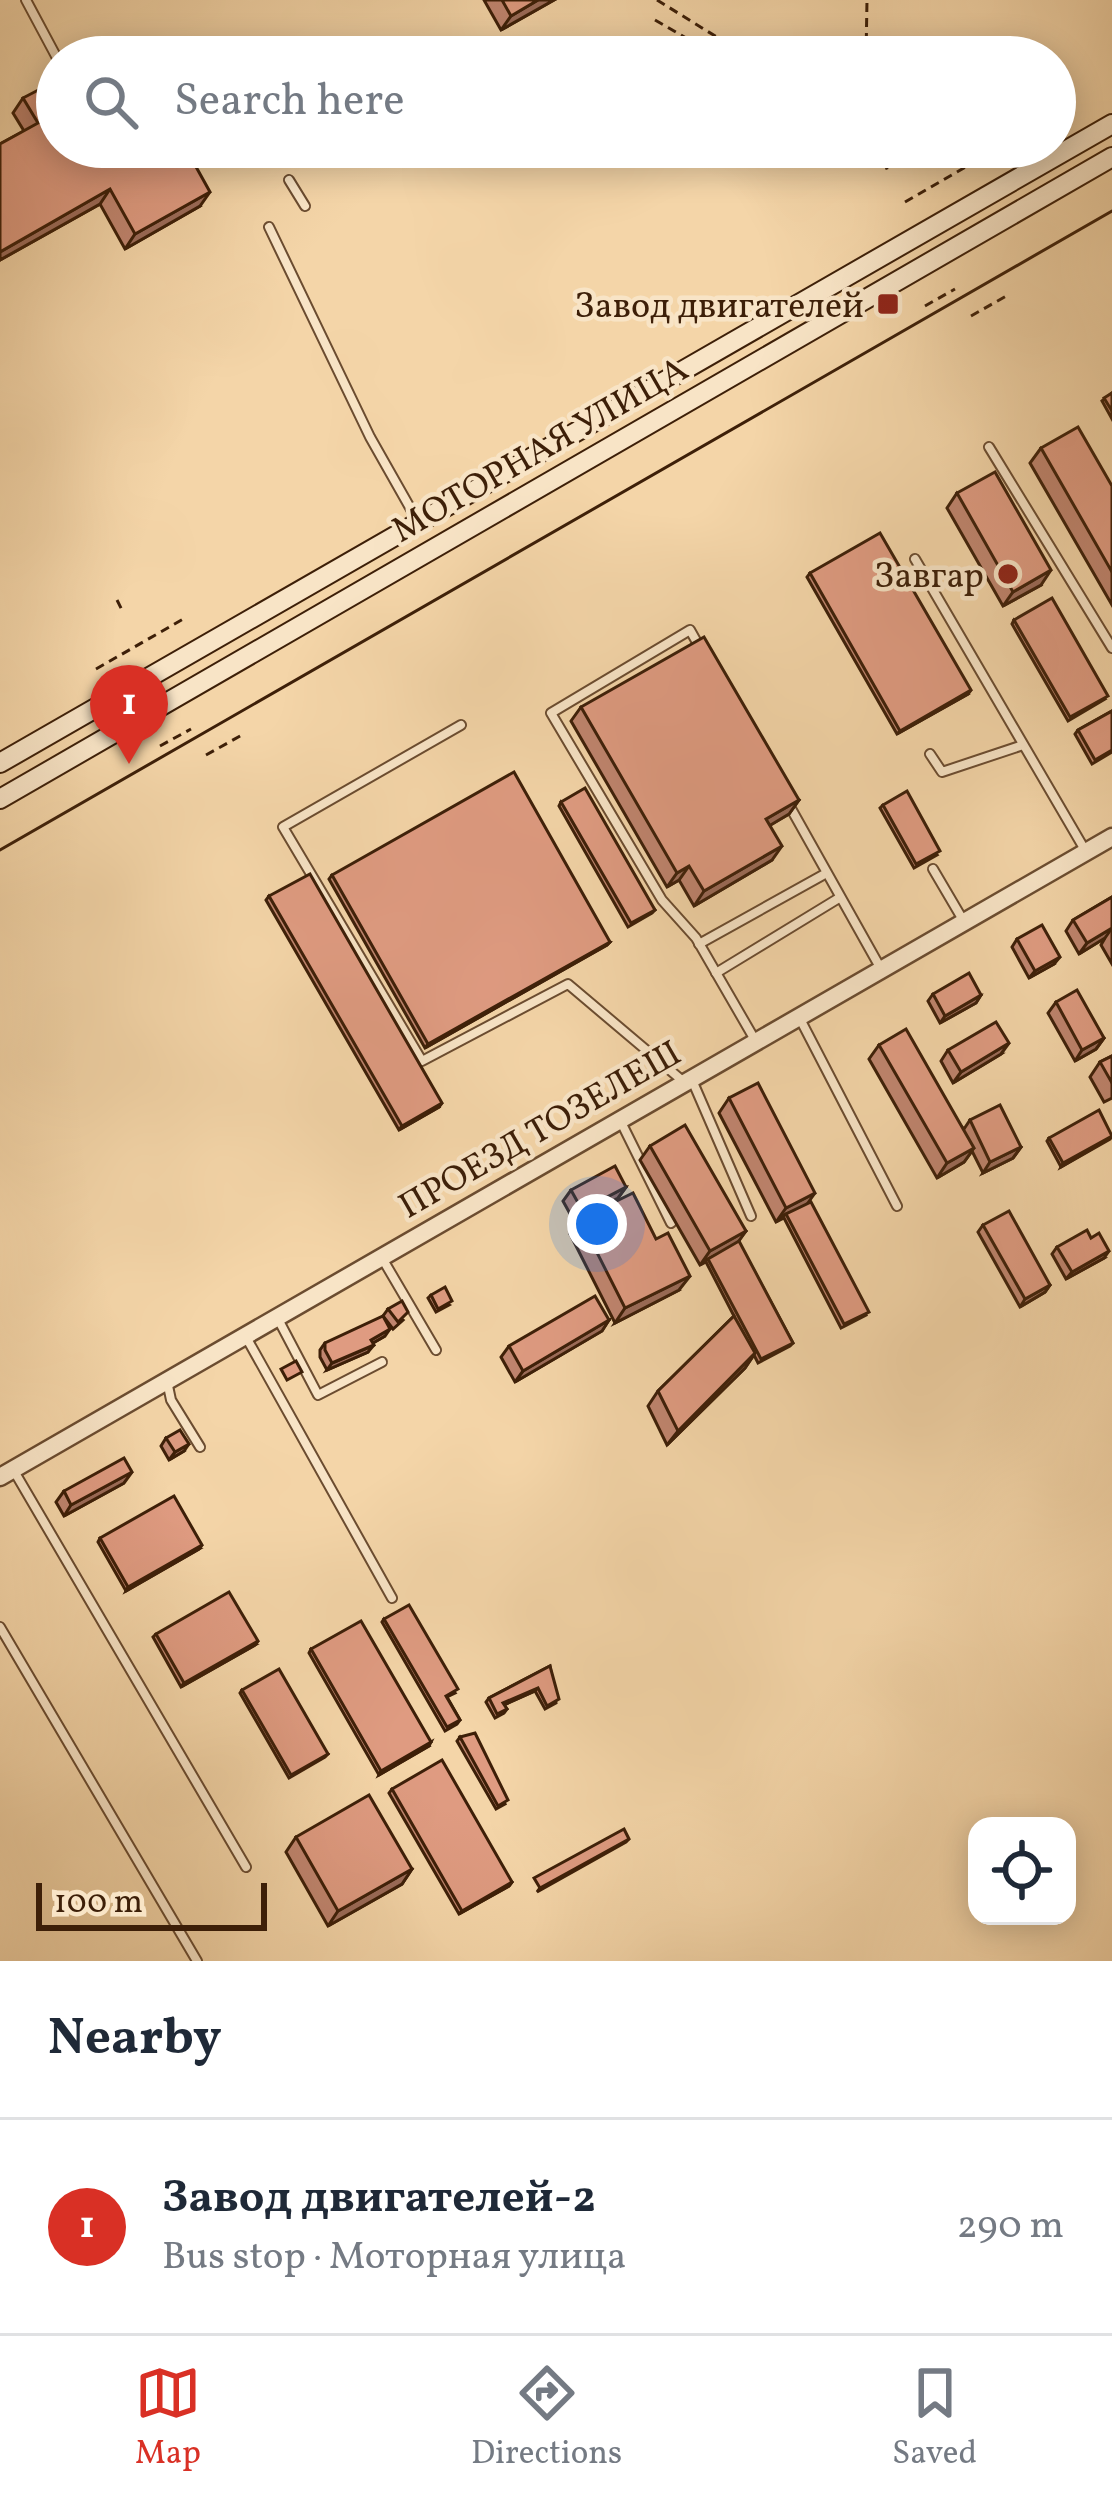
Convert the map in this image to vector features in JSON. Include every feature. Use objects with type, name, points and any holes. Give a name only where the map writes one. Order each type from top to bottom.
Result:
[{"type":"main road","name":"МОТОРНАЯ УЛИЦА","points":[[1076,145],[1112,124]]},
{"type":"main road","name":"МОТОРНАЯ УЛИЦА","points":[[0,799],[1112,157]]},
{"type":"main road","name":"МОТОРНАЯ УЛИЦА","points":[[0,764],[1036,168]]},
{"type":"main road","points":[[520,466],[533,490]]},
{"type":"street","name":"ПРОЕЗД ТОЗЕЛЕШ","points":[[7,1473],[1112,837]]},
{"type":"lane","points":[[26,0],[45,36]]},
{"type":"lane","points":[[289,180],[304,206]]},
{"type":"lane","points":[[269,227],[370,437],[420,525]]},
{"type":"lane","points":[[988,447],[1112,647]]},
{"type":"lane","points":[[915,560],[1085,851]]},
{"type":"lane","points":[[701,650],[690,630],[551,713],[662,900],[699,944],[755,1042]]},
{"type":"lane","points":[[461,725],[283,827],[422,1061],[568,984],[688,1080],[751,1216]]},
{"type":"lane","points":[[930,754],[942,772],[1023,745]]},
{"type":"lane","points":[[780,789],[880,970]]},
{"type":"lane","points":[[933,869],[964,921]]},
{"type":"lane","points":[[699,944],[824,875]]},
{"type":"lane","points":[[716,973],[839,898]]},
{"type":"lane","points":[[799,1017],[897,1206]]},
{"type":"lane","points":[[620,1120],[671,1223]]},
{"type":"lane","points":[[382,1257],[436,1350]]},
{"type":"lane","points":[[278,1317],[319,1395],[382,1362]]},
{"type":"lane","points":[[245,1336],[392,1598]]},
{"type":"lane","points":[[167,1381],[171,1400],[200,1447]]},
{"type":"lane","points":[[7,1473],[246,1867]]},
{"type":"lane","points":[[0,1627],[197,1961]]},
{"type":"path","points":[[657,0],[715,36]]},
{"type":"path","points":[[866,36],[867,0]]},
{"type":"path","points":[[655,20],[683,36]]},
{"type":"path","points":[[886,168],[888,172]]},
{"type":"path","points":[[905,202],[964,168]]},
{"type":"path","points":[[925,306],[956,289]]},
{"type":"path","points":[[971,316],[1008,295]]},
{"type":"path","points":[[117,600],[124,612]]},
{"type":"path","points":[[96,669],[185,618]]},
{"type":"path","points":[[160,746],[191,729]]},
{"type":"path","points":[[206,755],[242,735]]},
{"type":"building","points":[[502,0],[538,0],[511,16]]},
{"type":"building","points":[[36,91],[36,120],[23,98]]},
{"type":"building","points":[[36,124],[36,168],[197,168],[210,192],[135,234],[110,189],[0,252],[0,144]]},
{"type":"building","points":[[1078,427],[1112,486],[1112,572],[1041,448]]},
{"type":"building","points":[[995,472],[1051,570],[1013,592],[957,493]]},
{"type":"building","points":[[880,533],[971,690],[900,731],[810,573]]},
{"type":"building","points":[[1052,598],[1108,696],[1070,717],[1014,620]]},
{"type":"building","points":[[704,637],[799,800],[766,819],[782,846],[704,891],[689,866],[677,873],[581,707]]},
{"type":"building","points":[[1112,711],[1112,750],[1095,760],[1078,730]]},
{"type":"building","points":[[514,772],[610,942],[428,1044],[332,875]]},
{"type":"building","points":[[585,788],[655,910],[631,923],[561,802]]},
{"type":"building","points":[[907,791],[940,851],[916,864],[883,805]]},
{"type":"building","points":[[310,874],[442,1103],[402,1126],[269,896]]},
{"type":"building","points":[[1112,897],[1112,928],[1087,943],[1073,920]]},
{"type":"building","points":[[1042,925],[1060,957],[1035,971],[1017,939]]},
{"type":"building","points":[[969,973],[981,995],[945,1016],[933,994]]},
{"type":"building","points":[[1077,990],[1104,1038],[1082,1050],[1056,1002]]},
{"type":"building","points":[[996,1022],[1009,1043],[961,1072],[948,1050]]},
{"type":"building","points":[[906,1029],[974,1148],[947,1163],[879,1045]]},
{"type":"building","points":[[1112,1056],[1112,1083],[1100,1062]]},
{"type":"building","points":[[758,1083],[815,1193],[786,1208],[729,1098]]},
{"type":"building","points":[[1000,1105],[1021,1147],[990,1162],[970,1120]]},
{"type":"building","points":[[1099,1110],[1112,1136],[1063,1163],[1049,1138]]},
{"type":"building","points":[[685,1125],[746,1231],[710,1251],[650,1146]]},
{"type":"building","points":[[615,1166],[626,1187],[582,1210],[571,1190]]},
{"type":"building","points":[[633,1193],[656,1239],[668,1233],[690,1276],[625,1308],[580,1219]]},
{"type":"building","points":[[811,1202],[869,1312],[844,1324],[786,1214]]},
{"type":"building","points":[[1009,1211],[1050,1285],[1025,1299],[983,1225]]},
{"type":"building","points":[[1087,1230],[1091,1238],[1099,1233],[1109,1251],[1072,1272],[1057,1247]]},
{"type":"building","points":[[739,1241],[793,1343],[761,1359],[708,1259]]},
{"type":"building","points":[[445,1287],[452,1301],[438,1309],[431,1295]]},
{"type":"building","points":[[595,1296],[609,1320],[523,1371],[509,1346]]},
{"type":"building","points":[[402,1301],[408,1312],[398,1322],[388,1309]]},
{"type":"building","points":[[383,1316],[390,1329],[371,1340],[374,1345],[332,1363],[325,1343]]},
{"type":"building","points":[[734,1316],[755,1353],[678,1431],[658,1391]]},
{"type":"building","points":[[296,1361],[302,1372],[287,1380],[281,1369]]},
{"type":"building","points":[[180,1430],[189,1444],[175,1452],[166,1438]]},
{"type":"building","points":[[124,1458],[132,1472],[71,1505],[64,1491]]},
{"type":"building","points":[[174,1496],[202,1545],[128,1587],[100,1538]]},
{"type":"building","points":[[229,1592],[258,1641],[184,1683],[156,1634]]},
{"type":"building","points":[[409,1605],[458,1689],[446,1696],[460,1720],[447,1727],[384,1619]]},
{"type":"building","points":[[361,1621],[431,1742],[381,1771],[311,1649]]},
{"type":"building","points":[[550,1666],[559,1699],[547,1706],[538,1688],[503,1703],[507,1709],[497,1714],[489,1698]]},
{"type":"building","points":[[279,1669],[328,1754],[291,1775],[242,1690]]},
{"type":"building","points":[[475,1733],[508,1800],[498,1806],[460,1737]]},
{"type":"building","points":[[442,1760],[512,1882],[462,1911],[392,1789]]},
{"type":"building","points":[[369,1795],[412,1869],[338,1911],[296,1837]]},
{"type":"building","points":[[624,1829],[629,1839],[540,1888],[534,1878]]},
{"type":"tram line","points":[[0,850],[1112,211]]},
{"type":"place","name":"Завод двигателей","points":[[888,304]]},
{"type":"place","name":"Завгар","points":[[1008,574]]},
{"type":"place","name":"Завод двигателей-2","points":[[129,764]]}]
